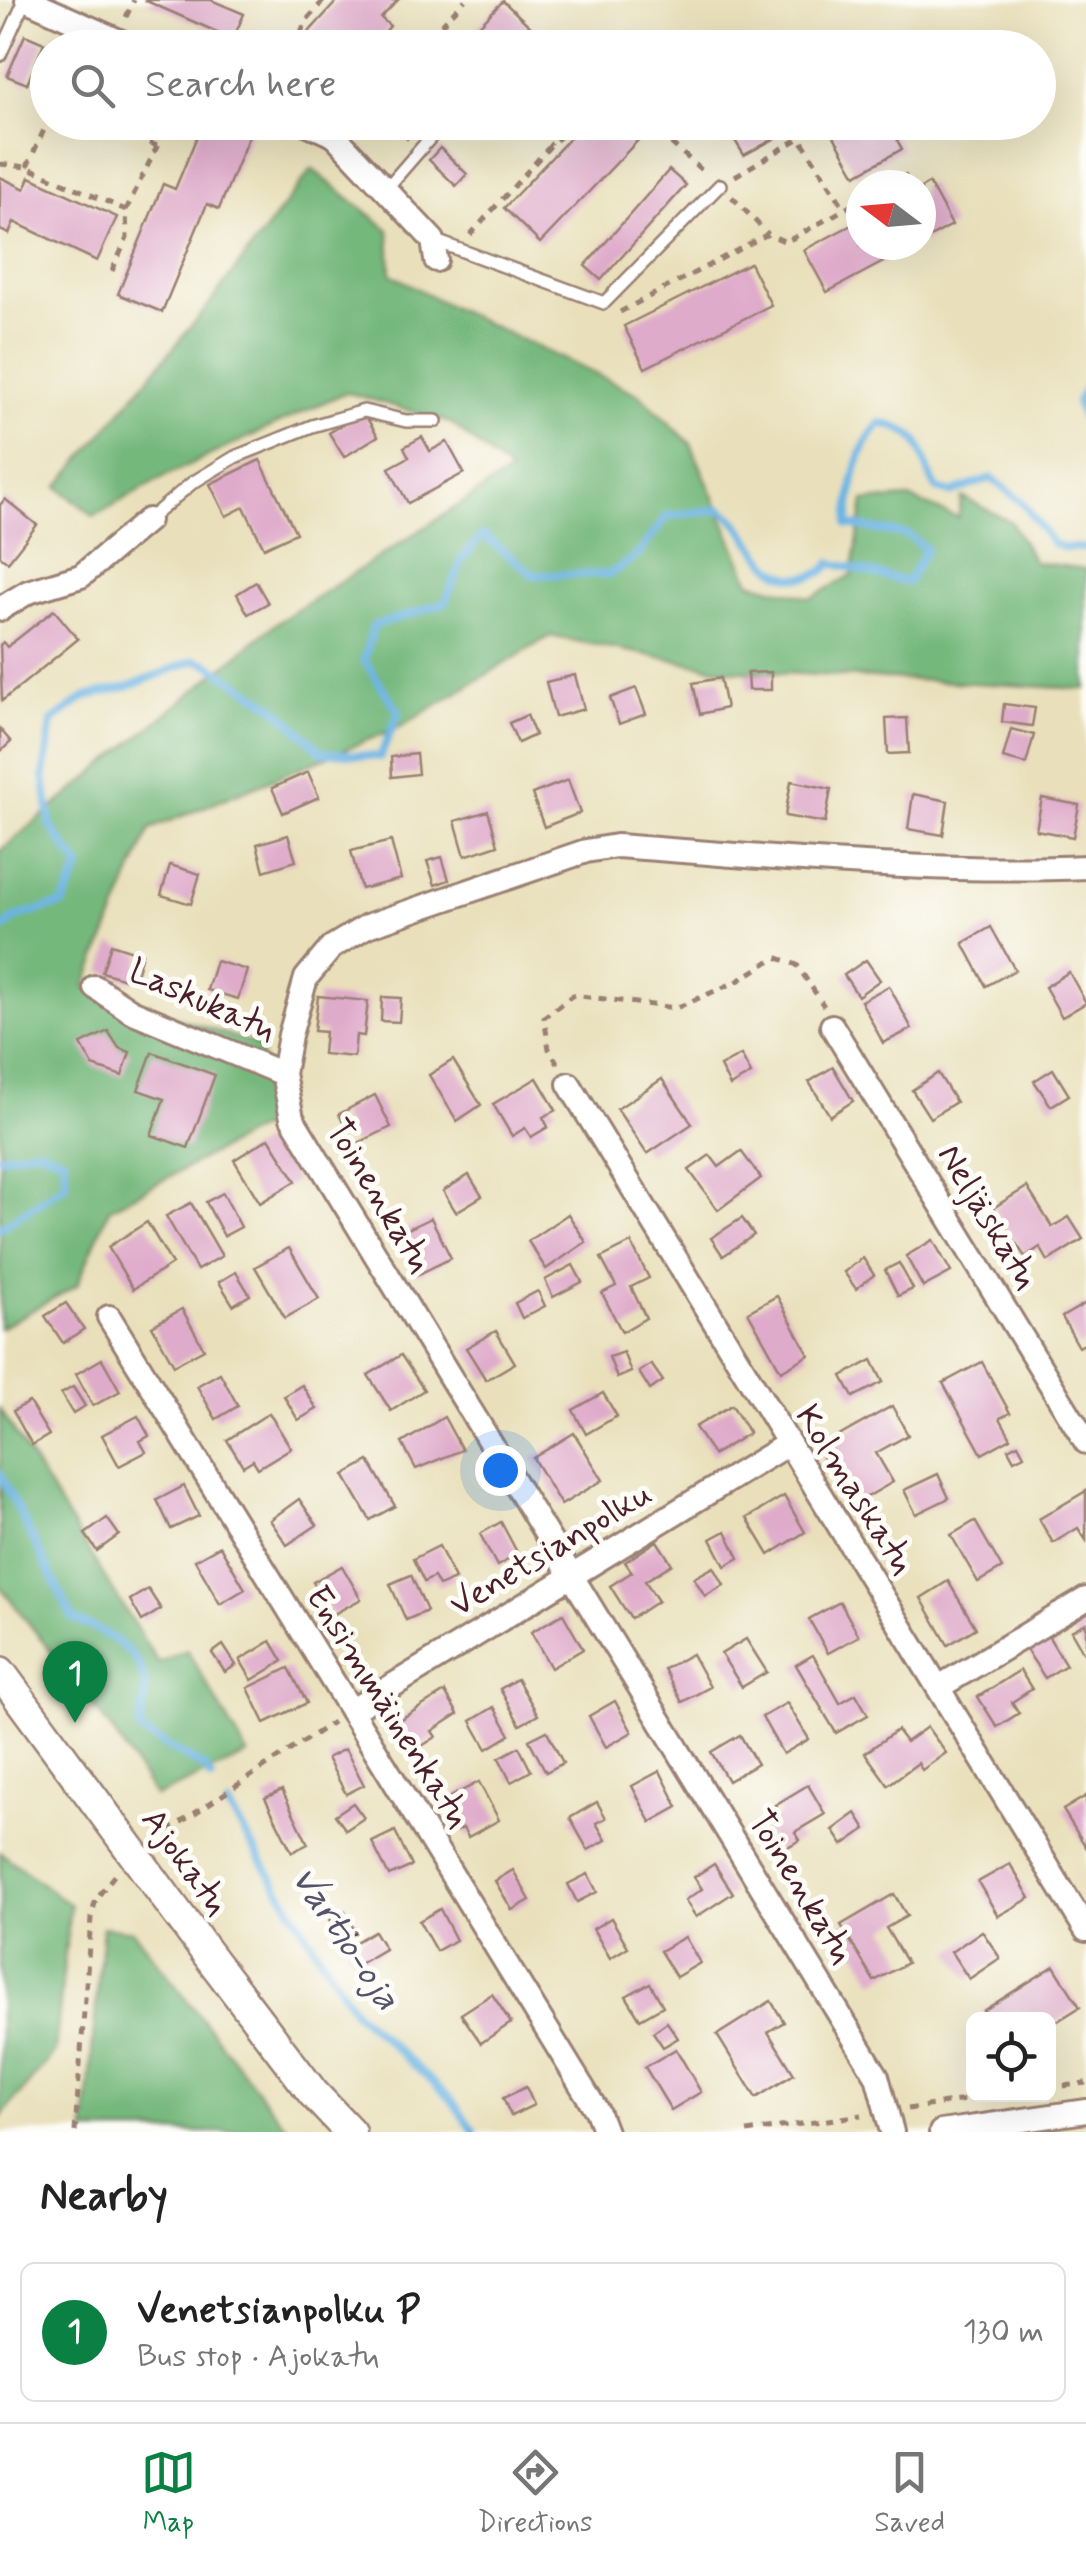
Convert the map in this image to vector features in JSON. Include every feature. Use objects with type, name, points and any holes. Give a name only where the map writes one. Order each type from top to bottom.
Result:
[{"type":"street","points":[[26,0],[94,30]]},
{"type":"street","points":[[339,140],[435,250]]},
{"type":"street","points":[[0,609],[28,592],[81,576],[148,520]]},
{"type":"street","name":"Toinenkatu","points":[[892,2132],[877,2076],[292,1118],[283,1074],[306,978],[332,947],[367,926],[586,851],[616,846],[814,860],[1033,869],[1086,867]]},
{"type":"street","name":"Laskukatu","points":[[96,987],[131,1011],[283,1074]]},
{"type":"street","name":"Neljäskatu","points":[[832,1026],[1086,1442]]},
{"type":"street","name":"Kolmaskatu","points":[[569,1084],[786,1445],[1086,1930]]},
{"type":"street","name":"Ensimmäinenkatu","points":[[110,1317],[597,2111],[605,2132]]},
{"type":"street","name":"Venetsianpolku","points":[[351,1711],[786,1445]]},
{"type":"street","points":[[939,1687],[1086,1599]]},
{"type":"street","name":"Ajokatu","points":[[0,1672],[314,2093],[350,2132]]},
{"type":"street","name":"Ajokatu","points":[[314,2093],[334,2132]]},
{"type":"street","points":[[941,2132],[1086,2111]]},
{"type":"lane","points":[[0,55],[26,0]]},
{"type":"lane","points":[[386,190],[429,140]]},
{"type":"lane","points":[[435,250],[458,249],[604,303],[720,186]]},
{"type":"lane","points":[[148,520],[192,482],[235,457],[312,426],[364,410],[406,422],[436,421]]},
{"type":"path","points":[[302,30],[324,0]]},
{"type":"path","points":[[436,30],[464,0]]},
{"type":"path","points":[[27,167],[39,140]]},
{"type":"path","points":[[145,140],[158,146]]},
{"type":"path","points":[[112,271],[127,238],[126,210],[161,140]]},
{"type":"path","points":[[546,140],[551,145]]},
{"type":"path","points":[[458,249],[556,140]]},
{"type":"path","points":[[720,186],[797,140]]},
{"type":"path","points":[[604,303],[622,314],[768,234],[786,242],[845,209],[801,140]]},
{"type":"path","points":[[0,164],[27,167],[126,210]]},
{"type":"path","points":[[569,1084],[549,1049],[544,1017],[573,995],[676,1008],[738,981],[776,957],[797,965],[822,1002],[832,1026]]},
{"type":"path","points":[[75,2132],[91,1918],[104,1886],[136,1856],[351,1711]]},
{"type":"path","points":[[1056,2087],[1086,2082]]},
{"type":"green space","points":[[312,169],[389,230],[391,274],[449,306],[640,395],[691,444],[750,582],[811,598],[852,575],[864,501],[909,498],[958,518],[962,497],[1011,522],[1034,562],[1086,569],[1086,689],[726,670],[550,636],[402,726],[150,829],[85,987],[258,1045],[279,1118],[109,1209],[77,1285],[0,1328],[0,851],[274,625],[510,472],[451,423],[346,392],[165,476],[94,516],[58,487],[204,311]]},
{"type":"green space","points":[[0,1409],[158,1663],[187,1650],[248,1755],[155,1797],[114,1733],[0,1586]]},
{"type":"green space","points":[[0,1852],[70,1905],[55,2052],[0,2118]]},
{"type":"green space","points":[[103,1927],[133,1931],[290,2132],[85,2132]]},
{"type":"building","points":[[144,0],[211,0],[244,14],[237,30],[212,30]]},
{"type":"building","points":[[338,0],[398,0],[381,18],[390,26],[387,30],[311,30]]},
{"type":"building","points":[[503,1],[534,30],[475,30]]},
{"type":"building","points":[[25,35],[30,37],[27,84],[7,76]]},
{"type":"building","points":[[195,140],[247,140],[219,209],[207,204],[162,312],[118,294],[163,184],[175,189]]},
{"type":"building","points":[[568,140],[638,140],[540,243],[504,208]]},
{"type":"building","points":[[735,140],[772,140],[744,155]]},
{"type":"building","points":[[836,140],[897,140],[902,149],[865,170],[853,170]]},
{"type":"building","points":[[440,148],[467,174],[456,186],[429,160]]},
{"type":"building","points":[[669,170],[686,185],[601,280],[585,266]]},
{"type":"building","points":[[0,177],[25,189],[30,177],[117,217],[97,261],[14,222],[9,234],[0,230]]},
{"type":"building","points":[[936,196],[952,225],[936,234]]},
{"type":"building","points":[[846,228],[846,260],[887,260],[827,292],[804,250]]},
{"type":"building","points":[[750,263],[771,305],[645,368],[624,326]]},
{"type":"building","points":[[363,412],[378,436],[344,457],[329,433]]},
{"type":"building","points":[[422,437],[430,451],[447,442],[464,473],[408,503],[389,468],[409,457],[404,447]]},
{"type":"building","points":[[260,460],[296,533],[264,548],[244,507],[226,516],[210,484]]},
{"type":"building","points":[[5,499],[37,525],[8,562],[0,556],[0,505]]},
{"type":"building","points":[[256,582],[268,603],[248,614],[237,594]]},
{"type":"building","points":[[54,610],[78,639],[2,701],[0,645],[3,642],[7,647]]},
{"type":"building","points":[[771,672],[771,690],[748,690],[747,673]]},
{"type":"building","points":[[575,675],[584,709],[555,717],[546,682]]},
{"type":"building","points":[[720,678],[726,708],[700,714],[693,683]]},
{"type":"building","points":[[636,688],[646,714],[619,724],[610,698]]},
{"type":"building","points":[[1004,704],[1035,708],[1032,726],[1002,722]]},
{"type":"building","points":[[527,715],[535,735],[518,743],[509,723]]},
{"type":"building","points":[[907,718],[909,753],[888,754],[886,719]]},
{"type":"building","points":[[0,729],[11,742],[0,752]]},
{"type":"building","points":[[1011,729],[1034,735],[1026,764],[1003,758]]},
{"type":"building","points":[[416,754],[418,774],[392,777],[391,757]]},
{"type":"building","points":[[308,772],[319,797],[283,813],[272,788]]},
{"type":"building","points":[[568,780],[580,813],[544,827],[532,794]]},
{"type":"building","points":[[791,781],[831,789],[825,823],[785,816]]},
{"type":"building","points":[[913,794],[948,801],[943,835],[908,829]]},
{"type":"building","points":[[1042,798],[1079,805],[1073,837],[1036,830]]},
{"type":"building","points":[[488,811],[498,845],[465,856],[455,821]]},
{"type":"building","points":[[288,835],[296,861],[264,871],[257,844]]},
{"type":"building","points":[[391,841],[401,879],[361,889],[351,851]]},
{"type":"building","points":[[442,857],[449,880],[435,885],[427,861]]},
{"type":"building","points":[[170,865],[200,874],[191,904],[161,895]]},
{"type":"building","points":[[991,927],[1015,970],[986,986],[963,943]]},
{"type":"building","points":[[111,944],[142,954],[134,982],[102,972]]},
{"type":"building","points":[[866,960],[880,980],[858,996],[844,975]]},
{"type":"building","points":[[216,961],[247,970],[238,999],[207,990]]},
{"type":"building","points":[[1069,972],[1086,1003],[1062,1017],[1045,987]]},
{"type":"building","points":[[889,986],[912,1029],[883,1043],[861,1001]]},
{"type":"building","points":[[318,996],[368,1001],[364,1036],[356,1035],[354,1057],[323,1054],[325,1032],[314,1031]]},
{"type":"building","points":[[382,997],[401,998],[399,1022],[381,1021]]},
{"type":"building","points":[[108,1031],[119,1048],[130,1052],[122,1076],[93,1066],[81,1044]]},
{"type":"building","points":[[152,1052],[215,1075],[188,1148],[151,1135],[164,1099],[138,1090]]},
{"type":"building","points":[[741,1055],[751,1074],[730,1086],[720,1066]]},
{"type":"building","points":[[453,1060],[481,1105],[457,1121],[429,1075]]},
{"type":"building","points":[[833,1067],[853,1101],[830,1116],[809,1082]]},
{"type":"building","points":[[1053,1069],[1069,1095],[1051,1106],[1034,1081]]},
{"type":"building","points":[[938,1073],[956,1102],[930,1118],[912,1090]]},
{"type":"building","points":[[537,1078],[556,1110],[543,1117],[548,1127],[531,1137],[525,1128],[512,1136],[493,1104]]},
{"type":"building","points":[[662,1079],[692,1124],[647,1154],[617,1109]]},
{"type":"building","points":[[375,1095],[391,1127],[354,1145],[339,1114]]},
{"type":"building","points":[[269,1138],[296,1181],[260,1203],[234,1160]]},
{"type":"building","points":[[741,1151],[761,1178],[718,1210],[689,1170],[710,1155],[719,1167]]},
{"type":"building","points":[[469,1175],[482,1196],[456,1212],[443,1191]]},
{"type":"building","points":[[1027,1187],[1052,1227],[1069,1217],[1083,1239],[1048,1261],[1040,1247],[1025,1257],[993,1208]]},
{"type":"building","points":[[223,1193],[241,1227],[224,1236],[206,1202]]},
{"type":"building","points":[[191,1203],[222,1256],[197,1270],[166,1216]]},
{"type":"building","points":[[568,1214],[586,1242],[546,1269],[528,1241]]},
{"type":"building","points":[[431,1218],[451,1258],[417,1275],[397,1234]]},
{"type":"building","points":[[742,1218],[754,1235],[723,1256],[711,1238]]},
{"type":"building","points":[[147,1222],[172,1264],[133,1289],[108,1247]]},
{"type":"building","points":[[933,1240],[951,1272],[923,1287],[906,1256]]},
{"type":"building","points":[[631,1243],[649,1278],[631,1287],[646,1318],[622,1332],[602,1293],[616,1286],[601,1258]]},
{"type":"building","points":[[289,1248],[319,1299],[285,1318],[255,1267]]},
{"type":"building","points":[[863,1258],[874,1275],[856,1289],[844,1272]]},
{"type":"building","points":[[899,1263],[913,1289],[898,1296],[885,1270]]},
{"type":"building","points":[[573,1265],[582,1282],[553,1297],[545,1280]]},
{"type":"building","points":[[236,1272],[250,1295],[233,1305],[219,1282]]},
{"type":"building","points":[[538,1291],[545,1306],[522,1318],[515,1303]]},
{"type":"building","points":[[777,1296],[809,1355],[781,1371],[748,1312]]},
{"type":"building","points":[[66,1303],[84,1329],[63,1343],[45,1316]]},
{"type":"building","points":[[1086,1303],[1086,1343],[1079,1347],[1062,1317]]},
{"type":"building","points":[[182,1309],[204,1349],[174,1365],[152,1326]]},
{"type":"building","points":[[496,1331],[515,1363],[486,1380],[466,1348]]},
{"type":"building","points":[[623,1352],[631,1372],[617,1378],[609,1357]]},
{"type":"building","points":[[401,1355],[424,1390],[391,1411],[368,1375]]},
{"type":"building","points":[[102,1359],[120,1391],[93,1406],[76,1374]]},
{"type":"building","points":[[872,1360],[883,1382],[853,1397],[842,1376]]},
{"type":"building","points":[[982,1362],[1010,1413],[1000,1418],[1011,1438],[982,1454],[943,1383]]},
{"type":"building","points":[[651,1364],[663,1381],[650,1390],[639,1372]]},
{"type":"building","points":[[220,1373],[238,1406],[216,1419],[197,1386]]},
{"type":"building","points":[[302,1385],[317,1409],[298,1420],[284,1396]]},
{"type":"building","points":[[73,1387],[85,1406],[73,1414],[61,1394]]},
{"type":"building","points":[[603,1393],[617,1416],[586,1434],[573,1410]]},
{"type":"building","points":[[29,1402],[49,1435],[32,1445],[13,1411]]},
{"type":"building","points":[[732,1405],[749,1433],[713,1455],[695,1427]]},
{"type":"building","points":[[892,1406],[908,1435],[876,1453],[893,1482],[851,1506],[818,1448]]},
{"type":"building","points":[[269,1413],[291,1448],[258,1468],[253,1460],[243,1466],[227,1440]]},
{"type":"building","points":[[138,1416],[149,1436],[140,1441],[146,1452],[119,1466],[102,1435]]},
{"type":"building","points":[[444,1417],[462,1450],[416,1469],[402,1443]]},
{"type":"building","points":[[574,1433],[603,1480],[561,1505],[533,1458]]},
{"type":"building","points":[[1018,1444],[1024,1455],[1014,1460],[1008,1449]]},
{"type":"building","points":[[369,1461],[395,1506],[370,1520],[344,1475]]},
{"type":"building","points":[[938,1474],[949,1498],[916,1514],[904,1490]]},
{"type":"building","points":[[184,1486],[199,1516],[171,1529],[157,1500]]},
{"type":"building","points":[[1086,1491],[1086,1540],[1078,1528],[1053,1543],[1039,1519]]},
{"type":"building","points":[[784,1496],[805,1532],[769,1555],[747,1518]]},
{"type":"building","points":[[299,1499],[317,1525],[287,1545],[270,1520]]},
{"type":"building","points":[[107,1518],[119,1535],[97,1551],[85,1534]]},
{"type":"building","points":[[975,1521],[1002,1568],[978,1582],[951,1535]]},
{"type":"building","points":[[501,1522],[518,1554],[497,1566],[480,1534]]},
{"type":"building","points":[[726,1531],[739,1558],[725,1566],[711,1539]]},
{"type":"building","points":[[657,1541],[672,1564],[645,1581],[658,1601],[631,1619],[610,1586],[632,1572],[625,1562]]},
{"type":"building","points":[[220,1546],[245,1589],[220,1604],[195,1560]]},
{"type":"building","points":[[439,1546],[455,1579],[439,1586],[434,1577],[424,1582],[413,1559]]},
{"type":"building","points":[[342,1566],[361,1599],[332,1615],[313,1582]]},
{"type":"building","points":[[714,1567],[724,1585],[705,1596],[694,1578]]},
{"type":"building","points":[[411,1575],[427,1611],[406,1620],[390,1584]]},
{"type":"building","points":[[948,1581],[976,1628],[948,1645],[921,1598]]},
{"type":"building","points":[[148,1589],[161,1609],[142,1621],[130,1600]]},
{"type":"building","points":[[840,1602],[859,1636],[828,1653],[809,1619]]},
{"type":"building","points":[[563,1614],[583,1649],[551,1668],[531,1632]]},
{"type":"building","points":[[1086,1623],[1086,1657],[1071,1631]]},
{"type":"building","points":[[1047,1634],[1066,1665],[1045,1678],[1025,1648]]},
{"type":"building","points":[[746,1639],[767,1672],[742,1687],[721,1654]]},
{"type":"building","points":[[271,1641],[283,1661],[252,1680],[240,1660]]},
{"type":"building","points":[[223,1645],[236,1665],[225,1672],[212,1653]]},
{"type":"building","points":[[692,1654],[710,1687],[682,1702],[664,1669]]},
{"type":"building","points":[[813,1655],[840,1703],[856,1694],[868,1715],[836,1733],[796,1665]]},
{"type":"building","points":[[289,1668],[307,1703],[265,1723],[248,1688]]},
{"type":"building","points":[[1020,1670],[1032,1689],[1012,1702],[1019,1713],[997,1727],[978,1697]]},
{"type":"building","points":[[517,1679],[538,1715],[520,1725],[500,1689]]},
{"type":"building","points":[[445,1692],[458,1714],[432,1731],[436,1737],[414,1751],[396,1722]]},
{"type":"building","points":[[615,1701],[632,1732],[606,1747],[589,1716]]},
{"type":"building","points":[[787,1703],[809,1739],[783,1754],[762,1717]]},
{"type":"building","points":[[494,1707],[510,1735],[487,1749],[471,1721]]},
{"type":"building","points":[[927,1727],[946,1753],[922,1770],[918,1763],[888,1785],[865,1753],[897,1730],[906,1742]]},
{"type":"building","points":[[547,1731],[563,1763],[546,1772],[529,1740]]},
{"type":"building","points":[[740,1735],[757,1764],[728,1781],[711,1752]]},
{"type":"building","points":[[519,1747],[531,1771],[511,1782],[499,1758]]},
{"type":"building","points":[[345,1749],[364,1785],[346,1794],[327,1758]]},
{"type":"building","points":[[660,1771],[678,1807],[651,1822],[632,1786]]},
{"type":"building","points":[[479,1782],[499,1820],[468,1837],[463,1828],[457,1831],[448,1816],[455,1812],[448,1798]]},
{"type":"building","points":[[808,1785],[825,1814],[795,1832],[800,1840],[778,1852],[761,1824],[780,1814],[775,1805]]},
{"type":"building","points":[[282,1790],[308,1844],[292,1852],[265,1798]]},
{"type":"building","points":[[1086,1796],[1086,1847],[1063,1810]]},
{"type":"building","points":[[597,1802],[606,1818],[596,1823],[606,1840],[588,1850],[570,1818]]},
{"type":"building","points":[[353,1803],[364,1818],[346,1830],[335,1815]]},
{"type":"building","points":[[856,1813],[866,1829],[843,1845],[833,1830]]},
{"type":"building","points":[[395,1831],[412,1866],[389,1876],[372,1842]]},
{"type":"building","points":[[714,1864],[733,1893],[696,1917],[685,1900],[702,1889],[694,1877]]},
{"type":"building","points":[[1010,1864],[1030,1898],[998,1916],[978,1882]]},
{"type":"building","points":[[513,1870],[530,1900],[512,1910],[495,1881]]},
{"type":"building","points":[[588,1874],[597,1892],[577,1902],[568,1884]]},
{"type":"building","points":[[894,1894],[907,1916],[886,1928],[907,1963],[874,1981],[841,1925]]},
{"type":"building","points":[[440,1909],[456,1940],[436,1951],[419,1921]]},
{"type":"building","points":[[345,1912],[356,1933],[340,1941],[330,1920]]},
{"type":"building","points":[[611,1918],[628,1947],[610,1958],[593,1929]]},
{"type":"building","points":[[374,1931],[385,1949],[356,1966],[346,1948]]},
{"type":"building","points":[[982,1931],[1000,1958],[969,1979],[951,1952]]},
{"type":"building","points":[[685,1937],[700,1963],[676,1977],[660,1951]]},
{"type":"building","points":[[1054,1966],[1080,2007],[1056,2022],[1056,2012],[983,2011]]},
{"type":"building","points":[[650,1983],[663,2006],[640,2019],[626,1996]]},
{"type":"building","points":[[492,1994],[511,2023],[481,2043],[461,2014]]},
{"type":"building","points":[[771,2001],[784,2022],[768,2032],[794,2074],[756,2098],[717,2035]]},
{"type":"building","points":[[667,2022],[678,2038],[663,2047],[653,2032]]},
{"type":"building","points":[[676,2049],[701,2092],[671,2110],[645,2067]]},
{"type":"building","points":[[526,2087],[534,2105],[511,2116],[503,2098]]},
{"type":"waterway","name":"Vartio-oja","points":[[1086,388],[1077,402],[1086,427]]},
{"type":"waterway","name":"Vartio-oja","points":[[0,930],[19,916],[63,904],[80,867],[51,827],[44,775],[52,721],[85,697],[127,687],[195,660],[208,664],[276,708],[322,752],[380,757],[399,712],[364,660],[373,626],[445,603],[464,556],[483,535],[534,575],[610,574],[638,555],[667,516],[720,509],[781,573],[811,576],[831,563],[908,582],[926,549],[908,535],[848,525],[860,458],[880,423],[896,427],[914,439],[937,489],[951,493],[991,478],[1022,502],[1052,543],[1065,548],[1086,548]]},
{"type":"waterway","name":"Vartio-oja","points":[[0,1157],[37,1149],[64,1159],[66,1184],[0,1228]]},
{"type":"waterway","name":"Vartio-oja","points":[[0,1474],[73,1619],[117,1642],[141,1670],[145,1688],[140,1731],[205,1768],[211,1778]]},
{"type":"waterway","name":"Vartio-oja","points":[[228,1806],[354,2011],[451,2099],[474,2132]]},
{"type":"place","name":"Venetsianpolku P","points":[[75,1723]]}]
